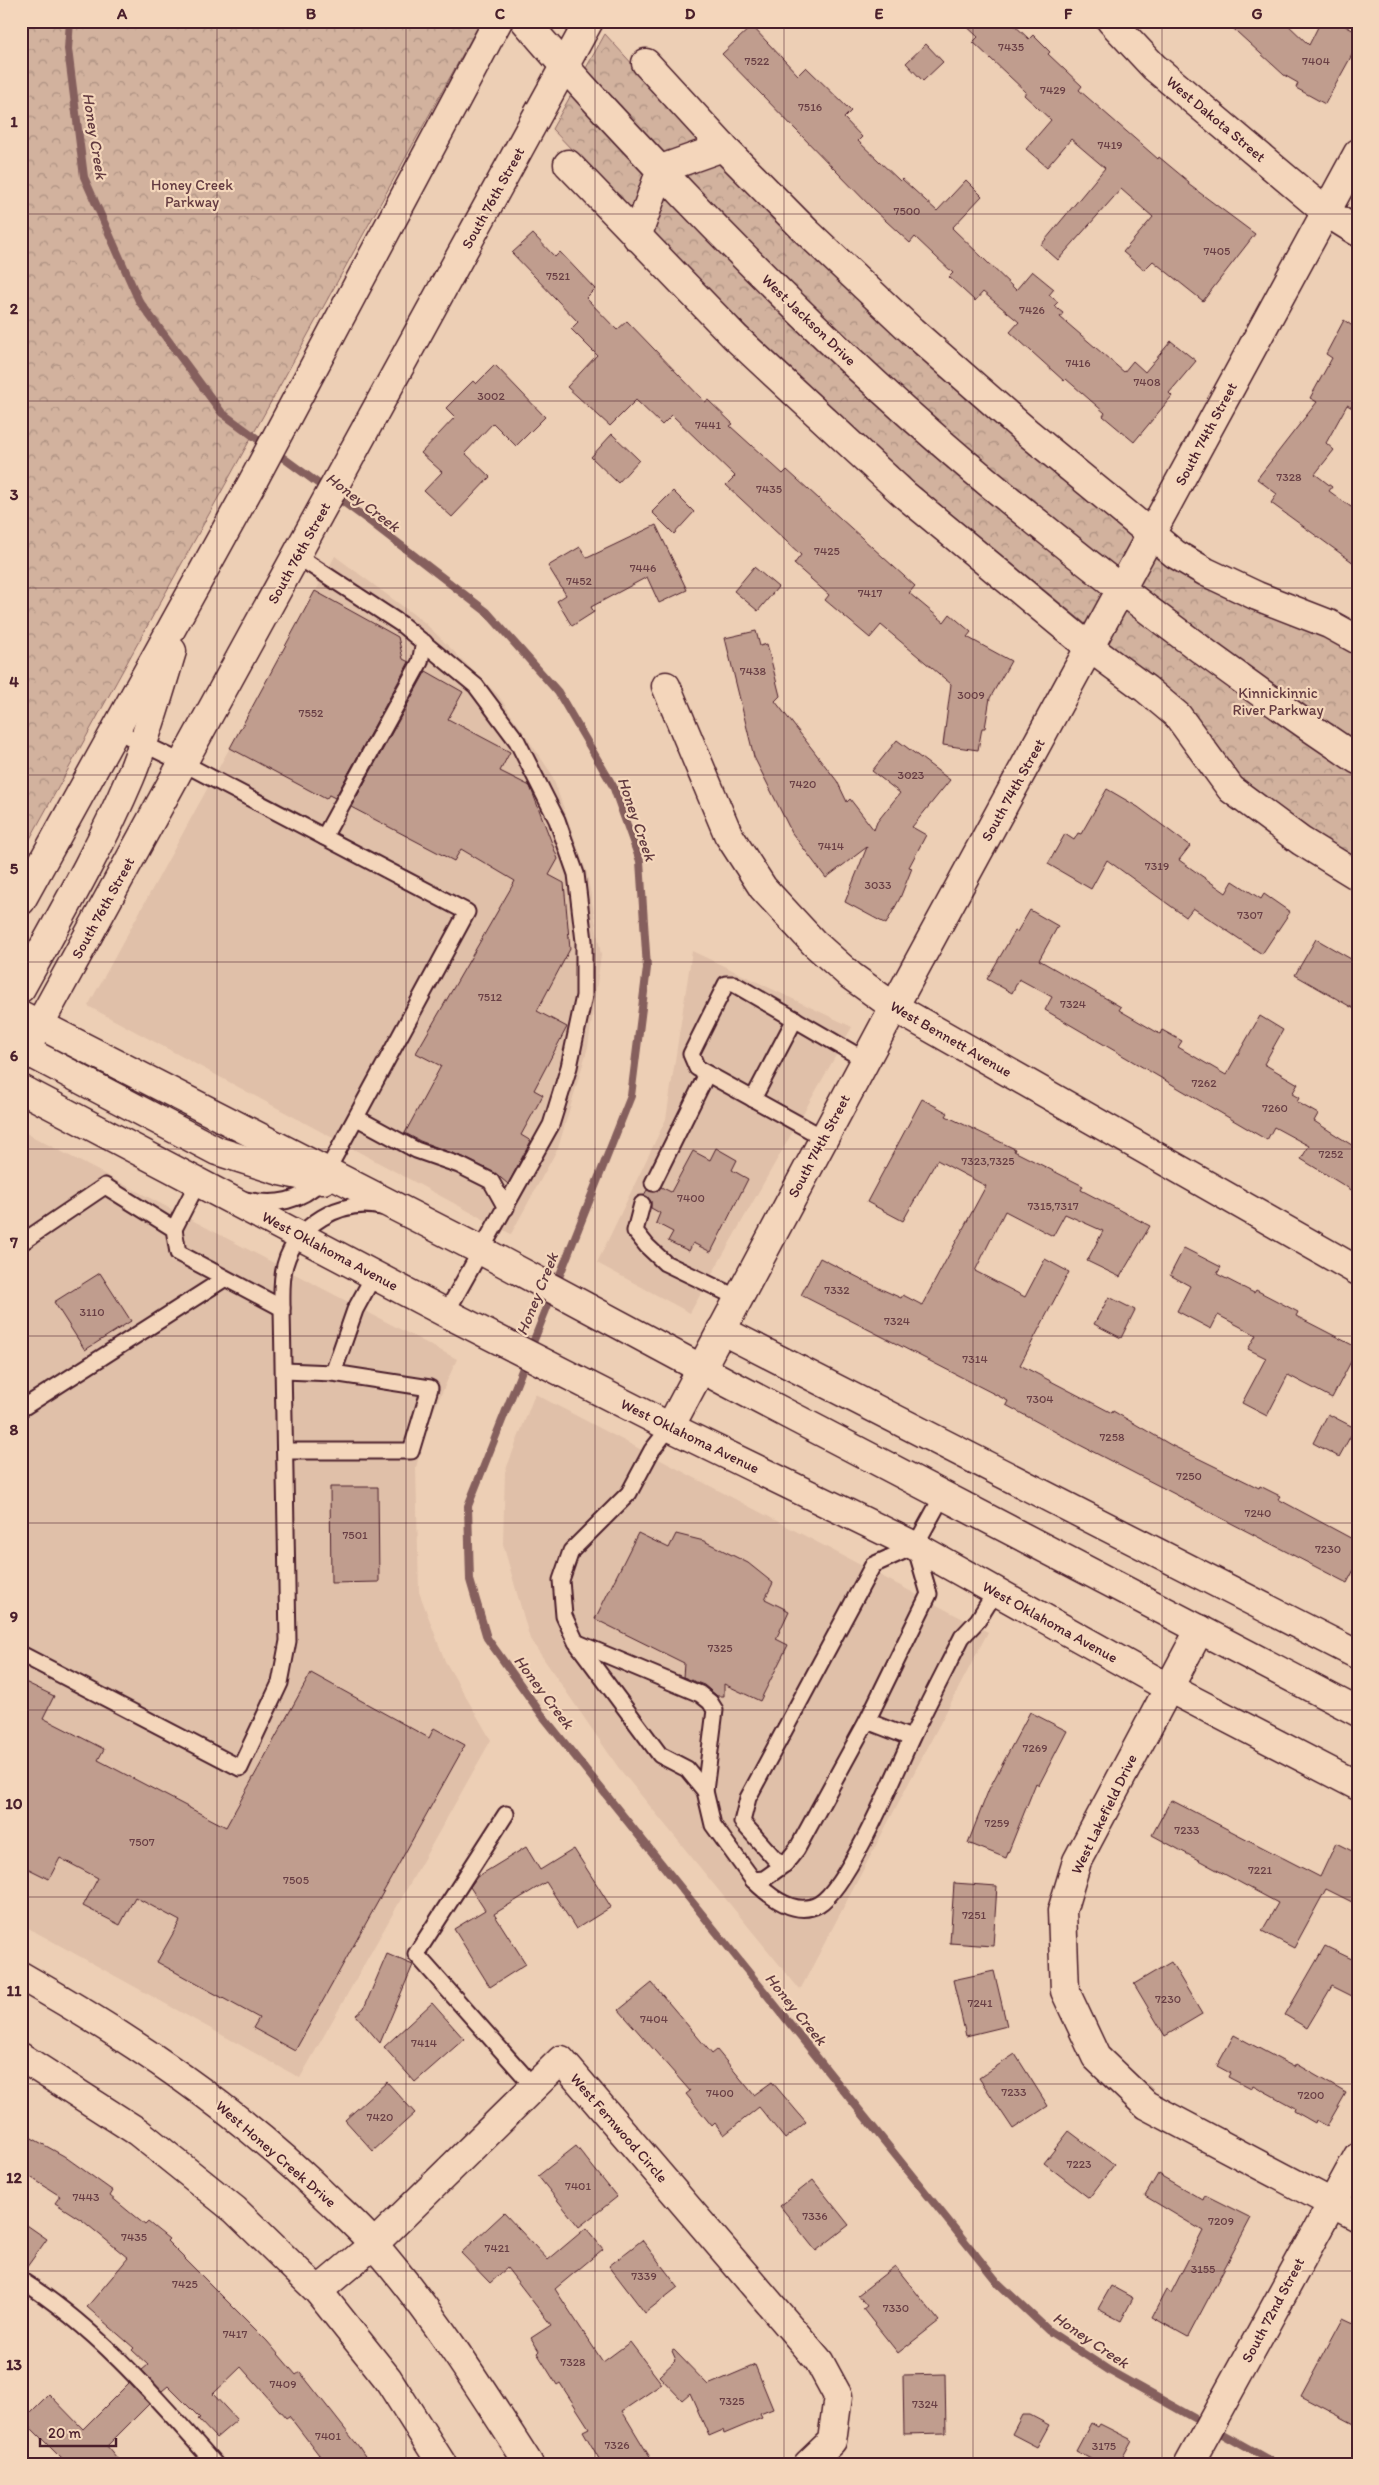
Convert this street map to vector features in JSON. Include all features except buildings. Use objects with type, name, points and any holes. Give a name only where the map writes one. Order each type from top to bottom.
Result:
[{"type":"street","points":[[21,901],[252,483],[498,21]]},
{"type":"street","name":"West Jackson Drive","points":[[525,21],[564,67],[749,262],[830,341],[988,483],[1122,590],[1294,717],[1358,760]]},
{"type":"street","name":"South 76th Street","points":[[25,1037],[183,763],[355,452],[589,21]]},
{"type":"street","name":"West Dakota Street","points":[[1111,21],[1154,67],[1326,212],[1358,232]]},
{"type":"street","points":[[646,63],[807,232],[912,331],[1027,432],[1175,554],[1206,572],[1257,596],[1330,624],[1358,640]]},
{"type":"street","points":[[637,237],[660,170],[723,146]]},
{"type":"street","name":"South 74th Street","points":[[670,1427],[865,1060],[1358,154]]},
{"type":"street","points":[[568,164],[735,337],[877,469],[1090,648],[1146,689],[1178,716],[1232,789],[1301,841],[1358,876]]},
{"type":"street","points":[[21,988],[104,835],[143,744],[185,604]]},
{"type":"street","name":"West Bennett Avenue","points":[[666,686],[728,834],[762,888],[814,943],[851,976],[894,1007],[1358,1271]]},
{"type":"street","points":[[25,1037],[325,1176],[358,1187],[1358,1712]]},
{"type":"street","name":"West Oklahoma Avenue","points":[[21,1088],[446,1314],[670,1427],[915,1546],[1169,1688],[1358,1786]]},
{"type":"street","points":[[721,1330],[1358,1655]]},
{"type":"street","name":"West Lakefield Drive","points":[[1200,1629],[1077,1861],[1062,1911],[1065,1991],[1096,2057],[1146,2105],[1358,2217]]},
{"type":"street","name":"West Honey Creek Drive","points":[[21,1976],[88,2014],[208,2094],[300,2172],[374,2244],[453,2345],[529,2464]]},
{"type":"street","points":[[21,2058],[138,2132],[235,2210],[318,2291],[388,2379],[442,2464]]},
{"type":"street","name":"West Fernwood Circle","points":[[318,2291],[374,2244],[561,2060],[818,2361],[838,2396],[832,2441],[808,2464]]},
{"type":"street","name":"South 72nd Street","points":[[1189,2464],[1358,2156]]},
{"type":"lane","points":[[297,556],[358,594],[424,642],[476,686],[517,741],[557,820],[576,874],[584,941],[584,996],[569,1067],[551,1125],[446,1314]]},
{"type":"lane","points":[[324,837],[420,662],[424,642]]},
{"type":"lane","points":[[115,730],[183,763],[467,912],[325,1176],[304,1195],[283,1202],[262,1203],[222,1194]]},
{"type":"lane","points":[[824,1138],[697,1068],[690,1054],[726,984],[734,984],[865,1060]]},
{"type":"lane","points":[[752,1099],[795,1019]]},
{"type":"lane","points":[[653,1183],[707,1074]]},
{"type":"lane","points":[[357,1118],[416,1150],[459,1165],[491,1181],[506,1208]]},
{"type":"lane","points":[[198,1182],[174,1228],[178,1252],[224,1279],[282,1308]]},
{"type":"lane","points":[[21,1243],[105,1186],[174,1228]]},
{"type":"lane","points":[[21,1654],[240,1768],[280,1683],[286,1662],[288,1641],[282,1308],[284,1267],[300,1235],[320,1220],[342,1208],[358,1204],[368,1204],[407,1212]]},
{"type":"lane","points":[[642,1204],[635,1231],[647,1246],[665,1263],[738,1298]]},
{"type":"lane","points":[[333,1373],[355,1310],[374,1275]]},
{"type":"lane","points":[[21,1409],[224,1279]]},
{"type":"lane","points":[[284,1371],[333,1373],[430,1388],[412,1451],[285,1451]]},
{"type":"lane","points":[[670,1427],[652,1450],[629,1493],[571,1551],[561,1580],[564,1616],[576,1642],[660,1756],[687,1768],[705,1792]]},
{"type":"lane","points":[[785,1864],[775,1858],[742,1822],[748,1798],[873,1566],[915,1546],[943,1495]]},
{"type":"lane","points":[[753,1880],[764,1879],[785,1864],[797,1849],[867,1721],[928,1594],[915,1546]]},
{"type":"lane","points":[[576,1642],[700,1694],[710,1702],[715,1710],[705,1792],[713,1825],[753,1880],[781,1903],[800,1910],[818,1905],[835,1891],[883,1801],[911,1738],[962,1637],[978,1620],[996,1591]]},
{"type":"lane","points":[[867,1721],[911,1738]]},
{"type":"lane","points":[[506,1814],[416,1954],[534,2087]]},
{"type":"lane","points":[[21,2280],[45,2295],[132,2370],[214,2464]]},
{"type":"shaded area","points":[[335,556],[425,623],[498,695],[551,773],[587,873],[601,955],[588,1047],[558,1148],[511,1234],[88,1006]]},
{"type":"shaded area","points":[[692,951],[852,1027],[690,1313],[597,1263],[666,1119]]},
{"type":"shaded area","points":[[22,1131],[457,1359],[425,1430],[416,1468],[419,1592],[445,1661],[491,1740],[300,2078],[21,1924]]},
{"type":"shaded area","points":[[535,1394],[988,1632],[800,1990],[618,1767],[530,1639],[503,1544],[505,1472]]},
{"type":"green space","name":"Honey Creek Parkway","points":[[21,21],[481,21],[21,855]]},
{"type":"green space","name":"Kinnickinnic River Parkway","points":[[605,34],[695,133],[1127,531],[1334,639],[1358,656],[1358,864],[1281,813],[1231,771],[1177,699],[870,447],[668,250],[552,129]]},
{"type":"waterway","name":"Honey Creek","points":[[70,21],[68,49],[84,177],[139,301],[222,413],[372,523],[487,612],[558,692],[613,786],[640,861],[647,968],[631,1096],[468,1506],[470,1580],[487,1638],[542,1715],[999,2284],[1049,2331],[1110,2371],[1276,2464]]}]
